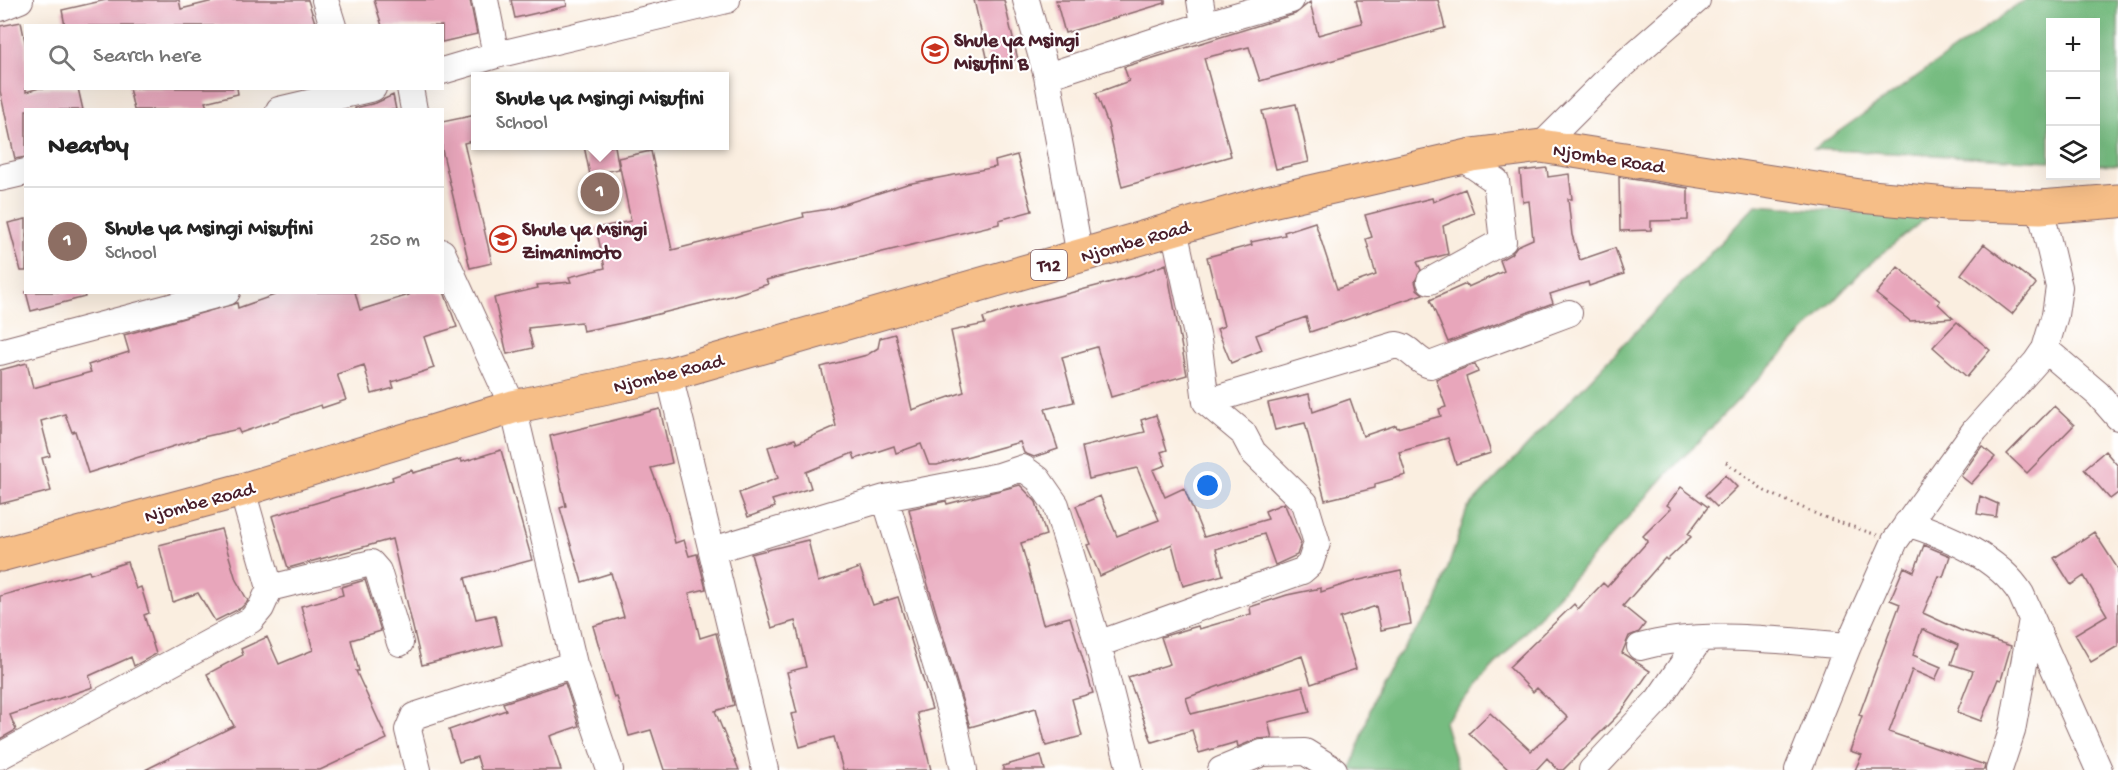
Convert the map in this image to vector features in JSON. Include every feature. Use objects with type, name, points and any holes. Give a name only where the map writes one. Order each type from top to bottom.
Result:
[{"type":"highway","name":"Njombe Road","points":[[0,555],[242,490],[513,407],[669,374],[1267,202],[1462,158],[1542,146],[1860,196],[1947,204],[2040,207],[2118,201]]},
{"type":"street","points":[[0,8],[20,0]]},
{"type":"street","points":[[325,0],[332,24]]},
{"type":"street","points":[[485,0],[496,55]]},
{"type":"street","points":[[444,70],[496,55],[727,0]]},
{"type":"street","points":[[1026,0],[1047,76],[1080,256]]},
{"type":"street","points":[[1047,76],[1202,12],[1291,0]]},
{"type":"street","points":[[1542,146],[1619,68],[1690,2]]},
{"type":"street","points":[[285,108],[330,93],[356,90]]},
{"type":"street","points":[[410,90],[414,108]]},
{"type":"street","points":[[1430,281],[1503,241],[1496,182],[1462,158]]},
{"type":"street","points":[[0,178],[24,172]]},
{"type":"street","points":[[1798,770],[1848,646],[1901,532],[1975,430],[2045,349],[2055,315],[2059,287],[2052,249],[2040,207]]},
{"type":"street","points":[[1098,644],[1302,571],[1310,564],[1317,543],[1305,503],[1253,452],[1243,434],[1206,402],[1198,340],[1174,229]]},
{"type":"street","points":[[444,256],[513,407],[574,663],[610,770]]},
{"type":"street","points":[[1,348],[219,294]]},
{"type":"street","points":[[1206,402],[1396,345],[1408,348],[1421,362],[1430,365],[1569,313]]},
{"type":"street","points":[[2045,349],[2098,394],[2118,417]]},
{"type":"street","points":[[669,374],[765,770]]},
{"type":"street","points":[[713,550],[885,498],[999,476],[1023,468],[1038,479],[1056,505],[1098,644],[1130,770]]},
{"type":"street","points":[[0,756],[251,620],[261,608],[270,588],[242,490]]},
{"type":"street","points":[[885,498],[955,727],[964,770]]},
{"type":"street","points":[[1901,532],[1933,531],[2012,579],[2099,770]]},
{"type":"street","points":[[270,588],[371,563],[378,571],[400,643]]},
{"type":"street","points":[[1999,770],[2012,731],[2032,619]]},
{"type":"street","points":[[1640,647],[1671,639],[1771,640],[1848,646]]},
{"type":"street","points":[[1592,770],[1658,700],[1700,639]]},
{"type":"street","points":[[418,770],[408,730],[414,716],[574,663]]},
{"type":"street","points":[[1221,770],[1262,753],[1305,752],[1334,770]]},
{"type":"path","points":[[1726,462],[1765,491],[1821,516],[1901,532]]},
{"type":"green space","points":[[2025,0],[2118,0],[2118,165],[2100,164],[2100,18],[2046,18],[2046,161],[1814,149]]},
{"type":"green space","points":[[1756,205],[1927,217],[1866,267],[1667,474],[1444,722],[1458,770],[1351,770],[1380,679],[1435,608],[1467,509]]},
{"type":"building","points":[[106,0],[179,0],[181,9],[217,0],[308,0],[315,24],[65,24],[62,10]]},
{"type":"building","points":[[374,0],[470,0],[477,34],[444,42],[444,24],[381,24]]},
{"type":"building","points":[[511,0],[566,0],[567,6],[515,18]]},
{"type":"building","points":[[974,0],[1004,0],[1018,60],[989,66]]},
{"type":"building","points":[[1056,0],[1165,0],[1165,3],[1065,33]]},
{"type":"building","points":[[1356,0],[1438,0],[1445,28],[1260,81],[1249,47],[1204,58],[1231,156],[1122,187],[1108,124],[1096,93],[1129,81],[1124,67],[1295,14],[1310,2],[1318,35],[1362,23]]},
{"type":"building","points":[[21,22],[24,36],[24,90],[26,92],[78,90],[83,108],[24,108],[24,157],[15,159],[0,91],[0,26]]},
{"type":"building","points":[[129,90],[237,90],[238,94],[205,102],[207,108],[134,108]]},
{"type":"building","points":[[393,95],[396,108],[355,108],[376,103]]},
{"type":"building","points":[[1296,104],[1309,162],[1276,169],[1262,111]]},
{"type":"building","points":[[471,116],[471,141],[464,143],[492,263],[470,268],[444,158],[444,122]]},
{"type":"building","points":[[585,150],[616,150],[619,169],[590,175]]},
{"type":"building","points":[[651,151],[672,250],[804,217],[803,213],[829,209],[907,184],[996,167],[995,161],[1017,155],[1032,211],[999,220],[999,224],[766,280],[768,284],[731,296],[622,323],[583,331],[581,322],[528,328],[533,348],[507,354],[494,298],[538,288],[537,285],[571,282],[569,277],[605,268],[596,228],[631,221],[618,158]]},
{"type":"building","points":[[1547,168],[1548,177],[1569,174],[1572,199],[1568,199],[1572,235],[1580,260],[1615,248],[1624,274],[1589,286],[1588,282],[1550,294],[1553,303],[1448,342],[1430,300],[1504,271],[1500,260],[1511,254],[1517,246],[1533,239],[1529,201],[1523,202],[1520,171]]},
{"type":"building","points":[[1619,177],[1688,188],[1688,220],[1651,221],[1651,230],[1620,231]]},
{"type":"building","points":[[1465,189],[1474,213],[1443,226],[1448,254],[1417,262],[1421,270],[1415,281],[1417,289],[1423,294],[1310,332],[1306,317],[1256,335],[1262,350],[1231,363],[1217,329],[1224,326],[1207,257],[1252,245],[1251,242],[1285,235],[1284,232],[1315,222],[1337,289],[1376,275],[1366,239],[1372,237],[1365,215],[1432,198],[1433,202]]},
{"type":"building","points":[[24,219],[24,271],[21,271],[8,223]]},
{"type":"building","points":[[1984,244],[2036,284],[2012,314],[1961,274]]},
{"type":"building","points":[[1166,264],[1187,375],[1111,397],[1097,347],[1062,357],[1074,402],[1045,409],[1058,449],[1034,457],[1024,453],[1020,442],[937,465],[929,465],[921,444],[896,453],[894,446],[855,459],[853,453],[806,472],[811,488],[772,500],[775,507],[748,517],[739,493],[778,478],[768,447],[795,439],[797,443],[836,426],[821,367],[867,355],[878,348],[880,338],[895,334],[912,410],[964,392],[951,331],[985,324],[983,318],[1013,308],[1138,275]]},
{"type":"building","points":[[1898,267],[1940,301],[1938,304],[1953,318],[1910,321],[1876,294]]},
{"type":"building","points":[[444,292],[457,327],[424,337],[434,368],[392,382],[394,388],[372,394],[364,365],[337,374],[346,400],[322,408],[321,405],[240,433],[238,429],[203,437],[88,473],[75,431],[72,432],[65,414],[41,421],[50,456],[42,458],[51,491],[0,504],[0,370],[27,363],[33,388],[91,372],[88,365],[129,352],[124,335],[237,303],[238,308],[277,294],[356,294],[360,310],[409,294],[444,294]]},
{"type":"building","points":[[27,294],[84,294],[85,297],[31,311]]},
{"type":"building","points":[[1957,322],[1990,350],[1967,377],[1933,347]]},
{"type":"building","points":[[1475,364],[1478,372],[1466,377],[1491,453],[1456,464],[1448,438],[1399,452],[1406,475],[1375,484],[1375,488],[1325,500],[1305,423],[1275,430],[1268,403],[1309,394],[1313,412],[1350,399],[1363,436],[1396,425],[1397,428],[1441,416],[1439,409],[1446,407],[1436,379]]},
{"type":"building","points":[[2054,406],[2074,425],[2027,473],[2007,454]]},
{"type":"building","points":[[660,409],[672,463],[651,468],[668,514],[675,543],[684,540],[689,556],[697,554],[706,589],[689,593],[700,638],[716,633],[734,705],[715,711],[739,770],[664,770],[651,730],[629,736],[617,697],[614,698],[593,626],[624,617],[611,573],[582,582],[560,508],[566,506],[550,436]]},
{"type":"building","points":[[1156,415],[1167,450],[1161,452],[1166,465],[1153,470],[1165,497],[1184,488],[1204,537],[1268,519],[1265,511],[1284,503],[1301,543],[1297,555],[1275,565],[1264,534],[1216,549],[1223,575],[1183,586],[1172,544],[1100,576],[1087,545],[1091,544],[1076,506],[1100,496],[1117,536],[1159,520],[1137,468],[1089,479],[1082,447],[1145,432],[1141,420]]},
{"type":"building","points":[[1982,446],[1995,457],[1971,484],[1961,476]]},
{"type":"building","points":[[501,450],[532,560],[465,578],[476,619],[495,615],[502,645],[422,665],[392,539],[288,568],[272,516],[393,480],[392,477],[412,470],[413,473],[461,459],[462,462]]},
{"type":"building","points":[[2105,451],[2118,466],[2118,493],[2110,499],[2084,469]]},
{"type":"building","points":[[1725,475],[1737,487],[1717,507],[1705,495]]},
{"type":"building","points":[[1020,485],[1036,502],[1046,535],[1021,543],[1043,624],[1070,617],[1093,693],[1072,699],[1082,736],[1046,746],[1036,708],[970,727],[923,568],[909,509],[946,501],[947,504]]},
{"type":"building","points":[[1681,487],[1708,507],[1688,534],[1691,537],[1667,560],[1665,558],[1623,606],[1645,624],[1639,632],[1629,636],[1622,653],[1650,671],[1621,712],[1563,770],[1558,770],[1547,758],[1536,770],[1509,770],[1469,733],[1490,713],[1531,751],[1568,718],[1537,688],[1533,692],[1509,667],[1574,604],[1578,609],[1603,583],[1607,587],[1648,541],[1643,536],[1671,508],[1667,505]]},
{"type":"building","points":[[1980,496],[1998,504],[1996,517],[1977,514]]},
{"type":"building","points":[[221,529],[236,580],[248,601],[241,608],[215,621],[198,593],[173,602],[159,545]]},
{"type":"building","points":[[2094,532],[2118,569],[2118,646],[2091,662],[2075,634],[2107,615],[2084,576],[2071,585],[2054,558]]},
{"type":"building","points":[[808,540],[818,582],[860,568],[873,605],[898,597],[932,709],[917,713],[931,770],[843,770],[834,737],[800,747],[791,714],[797,713],[787,672],[806,667],[795,621],[772,628],[751,554]]},
{"type":"building","points":[[1924,545],[1950,556],[1943,577],[1939,576],[1923,613],[1960,630],[2011,646],[2001,680],[1998,679],[1981,721],[1957,712],[1973,671],[1951,664],[1958,645],[1922,629],[1913,655],[1941,667],[1935,680],[1912,670],[1889,732],[1985,765],[1984,770],[1855,770],[1862,755],[1850,751],[1862,716],[1859,715],[1900,604],[1890,600],[1904,567],[1914,572]]},
{"type":"building","points":[[127,562],[136,589],[141,587],[149,613],[144,615],[156,654],[134,666],[131,657],[89,676],[93,687],[10,715],[16,730],[0,739],[0,596],[89,571],[90,574]]},
{"type":"building","points":[[1401,571],[1411,624],[1381,630],[1376,606],[1340,618],[1356,669],[1311,684],[1302,656],[1186,698],[1191,714],[1303,686],[1310,712],[1268,722],[1272,738],[1257,739],[1238,747],[1237,742],[1199,753],[1192,730],[1152,742],[1128,677],[1170,664],[1161,637],[1251,614],[1250,607],[1287,595],[1321,588],[1321,592],[1355,581]]},
{"type":"building","points":[[365,580],[381,631],[351,640],[359,671],[356,671],[387,739],[320,770],[145,770],[234,726],[207,674],[243,655],[241,649],[267,637],[279,664],[313,650],[301,606],[343,595],[341,587]]},
{"type":"building","points":[[565,683],[579,726],[550,736],[561,770],[481,770],[477,757],[459,762],[449,730],[506,710],[503,703]]},
{"type":"building","points":[[1041,755],[1045,770],[1003,770],[1003,766]]},
{"type":"place","name":"Shule ya Msingi Misufini B","points":[[935,50]]},
{"type":"place","name":"Shule ya Msingi Misufini","points":[[600,192]]},
{"type":"place","name":"Shule ya Msingi Zimanimoto","points":[[503,239]]}]
